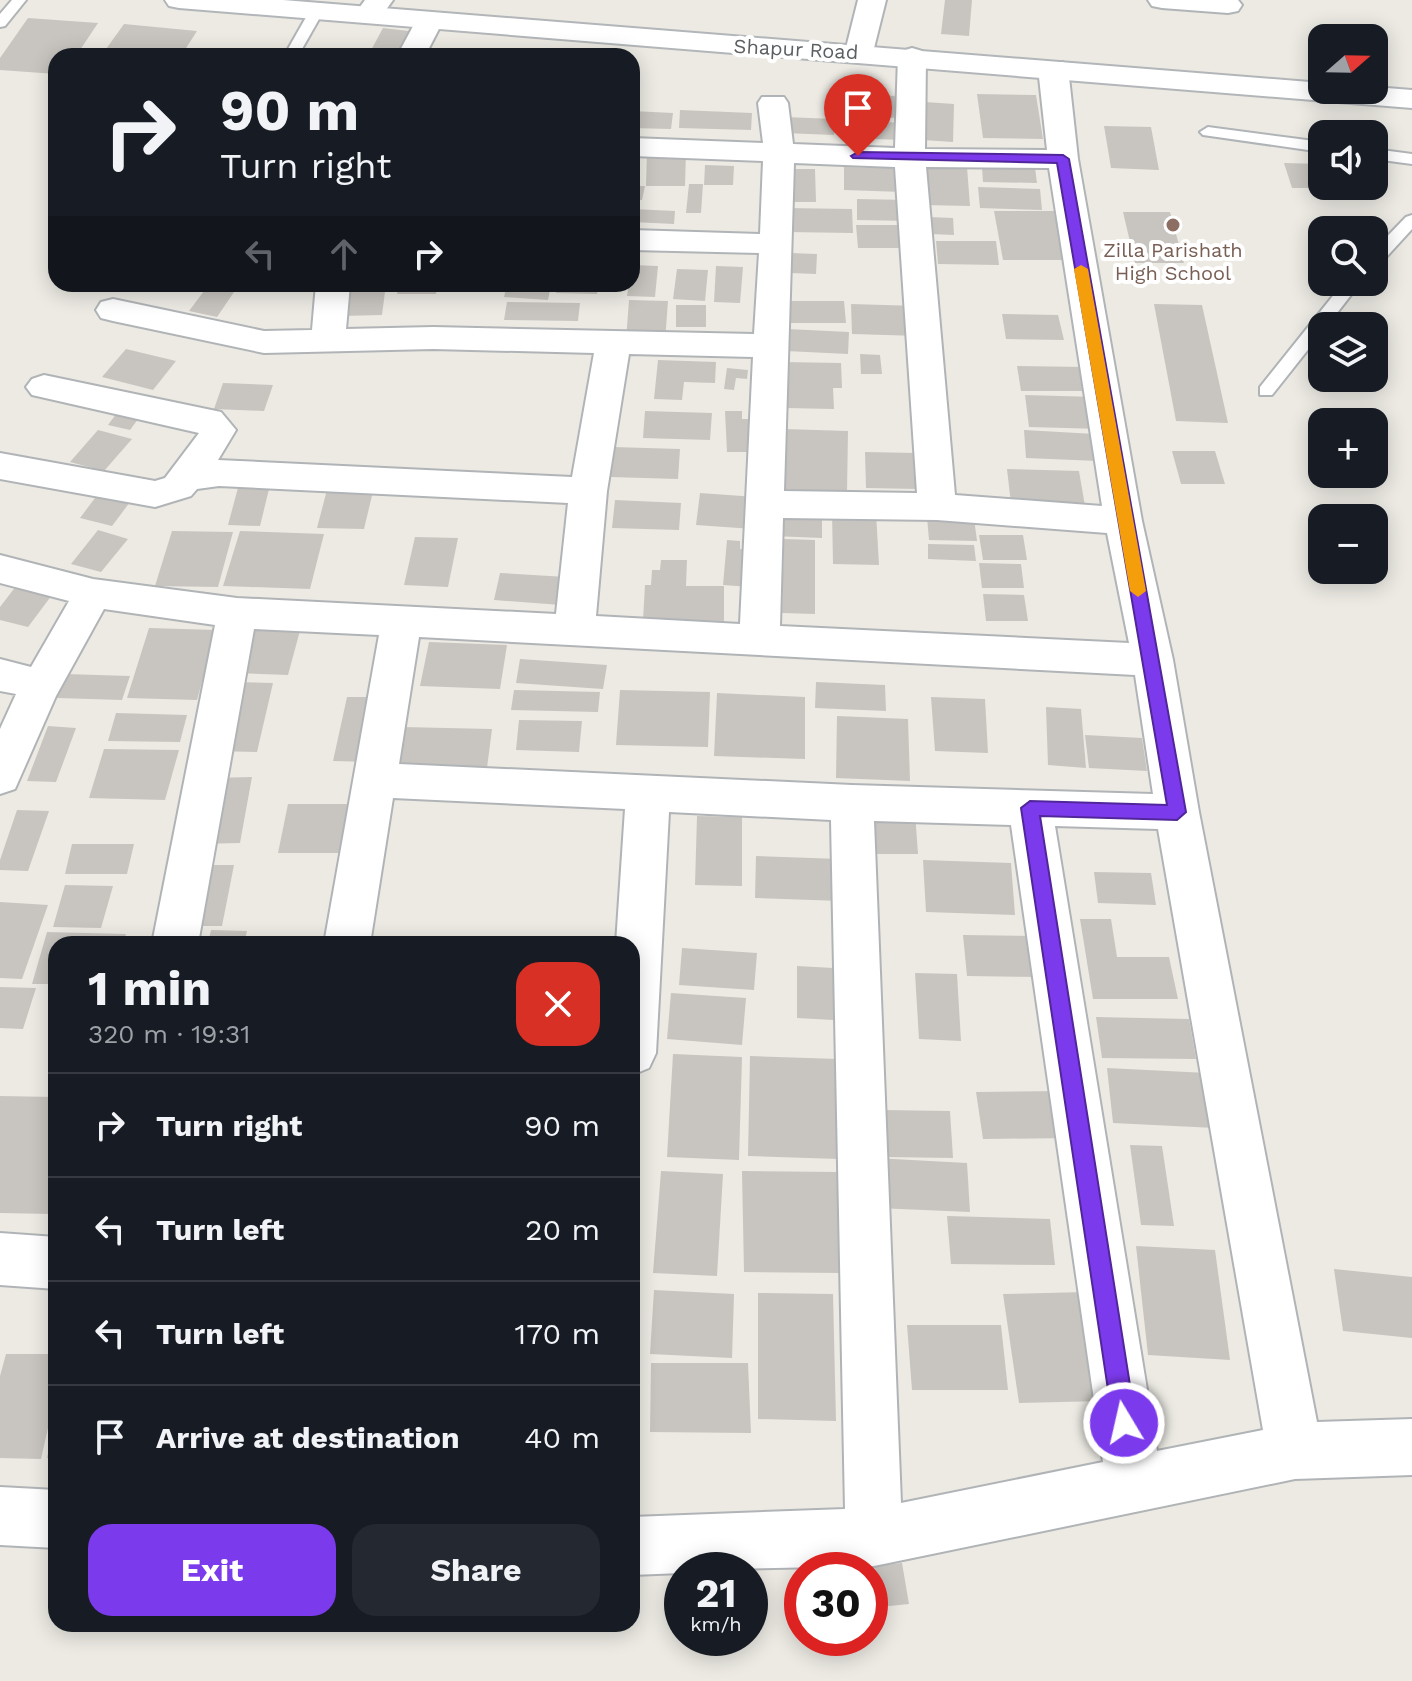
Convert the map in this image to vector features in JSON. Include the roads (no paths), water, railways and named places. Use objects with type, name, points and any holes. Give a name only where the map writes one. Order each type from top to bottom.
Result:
[{"type":"street","name":"Shapur Road","points":[[179,0],[316,12],[373,7],[429,21],[859,52],[1412,99]]},
{"type":"street","points":[[859,52],[872,0]]},
{"type":"street","points":[[1162,0],[1228,5]]},
{"type":"street","points":[[415,48],[429,21]]},
{"type":"street","points":[[912,57],[910,158],[937,507]]},
{"type":"street","points":[[1053,68],[1063,159],[1123,521],[1153,660],[1177,812],[1295,1451]]},
{"type":"street","points":[[759,641],[779,152],[773,103]]},
{"type":"street","points":[[640,147],[910,158],[1063,159]]},
{"type":"street","points":[[640,240],[775,244]]},
{"type":"street","points":[[328,340],[332,292]]},
{"type":"street","points":[[113,310],[264,342],[433,338],[613,345],[770,346]]},
{"type":"street","points":[[575,628],[588,491],[613,345]]},
{"type":"street","points":[[0,466],[155,494],[178,487],[218,430],[208,421],[44,387]]},
{"type":"street","points":[[186,477],[254,473],[588,491]]},
{"type":"street","points":[[767,504],[937,507],[1123,521]]},
{"type":"street","points":[[0,569],[93,593],[237,613],[1153,660]]},
{"type":"street","points":[[0,777],[42,685],[93,593]]},
{"type":"street","points":[[176,936],[237,613]]},
{"type":"street","points":[[348,936],[401,623]]},
{"type":"street","points":[[0,675],[42,685]]},
{"type":"street","points":[[377,780],[852,803],[1177,812]]},
{"type":"street","points":[[639,936],[648,794]]},
{"type":"street","points":[[852,803],[874,1537]]},
{"type":"street","points":[[1030,808],[1134,1484]]},
{"type":"street","points":[[0,1259],[48,1262]]},
{"type":"street","points":[[640,1546],[874,1537],[1295,1451],[1412,1447]]},
{"type":"street","points":[[0,1516],[48,1519]]},
{"type":"lane","points":[[0,23],[19,0]]},
{"type":"lane","points":[[296,48],[316,12]]},
{"type":"lane","points":[[1208,132],[1308,145]]},
{"type":"lane","points":[[1388,156],[1412,159]]},
{"type":"lane","points":[[1388,245],[1412,220]]},
{"type":"lane","points":[[1266,391],[1342,296]]},
{"type":"place","name":"Zilla Parishath High School","points":[[1173,225]]}]
